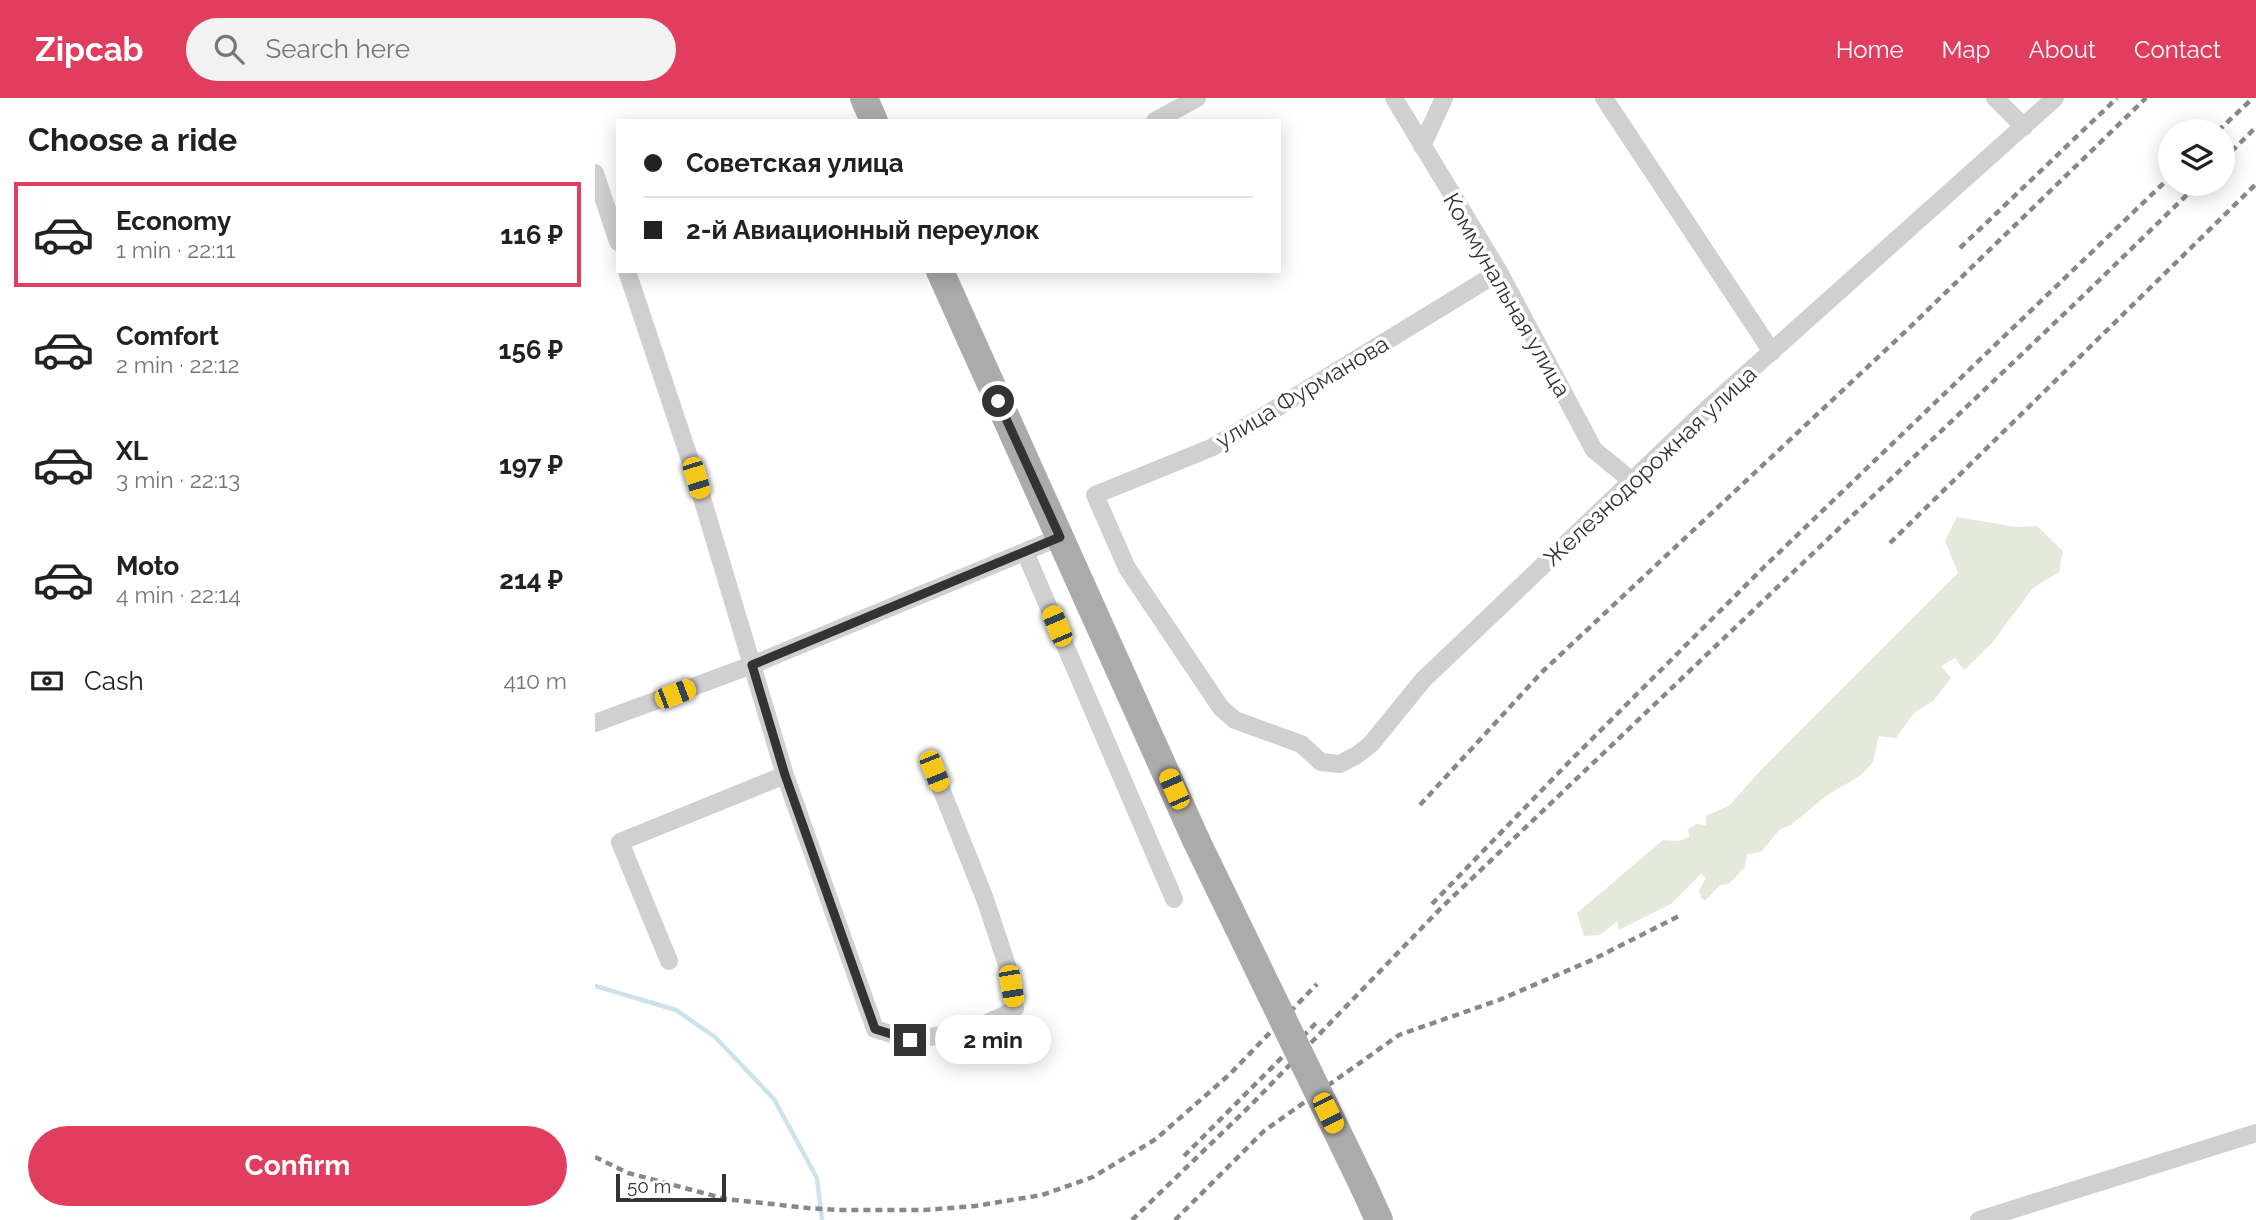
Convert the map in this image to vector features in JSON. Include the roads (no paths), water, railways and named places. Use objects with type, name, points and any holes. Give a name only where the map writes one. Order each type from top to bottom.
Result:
[{"type":"main road","points":[[864,98],[873,119]]},
{"type":"main road","points":[[941,273],[1196,840],[1379,1220]]},
{"type":"street","points":[[1159,119],[1197,98]]},
{"type":"street","name":"Коммунальная улица","points":[[1394,98],[1499,272],[1594,450],[1632,481]]},
{"type":"street","points":[[1422,146],[1444,98]]},
{"type":"street","points":[[1604,98],[1772,352]]},
{"type":"street","points":[[1995,98],[2024,127]]},
{"type":"street","name":"Железнодорожная улица","points":[[1235,720],[1301,744],[1321,762],[1340,764],[1357,755],[1371,744],[1423,680],[1706,410],[2055,98]]},
{"type":"street","points":[[595,173],[616,236]]},
{"type":"street","name":"улица Фурманова","points":[[1235,720],[1221,708],[1127,568],[1095,495],[1213,447],[1499,272]]},
{"type":"street","points":[[628,273],[696,478],[785,775],[875,1029],[910,1040],[968,1031],[1003,1017],[1015,1008],[1007,965],[990,912],[934,771]]},
{"type":"street","points":[[596,721],[752,665],[1060,537]]},
{"type":"street","points":[[1025,552],[1174,899]]},
{"type":"street","points":[[669,961],[620,842],[785,775]]},
{"type":"street","points":[[1979,1220],[2256,1133]]},
{"type":"waterway","points":[[595,986],[676,1010],[715,1037],[774,1099],[817,1178],[822,1220]]},
{"type":"railway","points":[[1960,248],[2117,98]]},
{"type":"railway","points":[[1420,805],[1542,672],[1906,331],[2146,98]]},
{"type":"railway","points":[[2231,119],[2253,98]]},
{"type":"railway","points":[[2235,148],[2256,127]]},
{"type":"railway","points":[[1890,543],[2256,184]]},
{"type":"railway","points":[[1432,904],[1765,566],[2158,189]]},
{"type":"railway","points":[[1132,1220],[1251,1105],[1441,908],[2186,196]]},
{"type":"railway","points":[[1175,1220],[1264,1131],[1399,1035],[1499,1000],[1592,960],[1679,916]]},
{"type":"railway","points":[[595,1157],[628,1173],[726,1199],[808,1208],[925,1210],[975,1206],[1042,1195],[1093,1177],[1156,1139],[1230,1074],[1317,984]]},
{"type":"railway","points":[[1184,1156],[1317,1022]]}]
